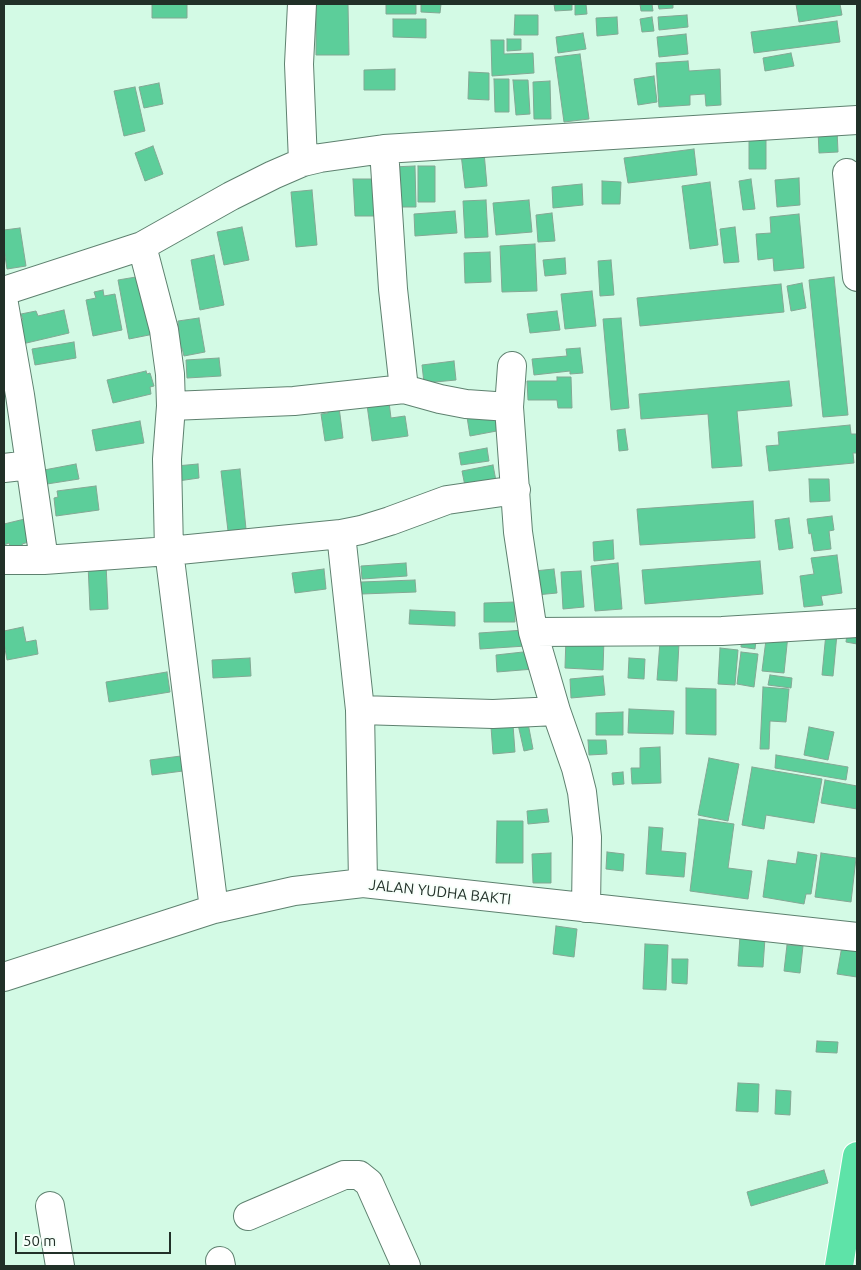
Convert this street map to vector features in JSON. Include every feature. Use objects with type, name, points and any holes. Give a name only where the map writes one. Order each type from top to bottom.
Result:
[{"type":"highway","points":[[839,1266],[857,1156]]},
{"type":"street","points":[[302,4],[299,64],[303,162]]},
{"type":"street","points":[[4,291],[142,246],[231,196],[303,162],[320,158],[384,149],[857,120]]},
{"type":"street","points":[[384,149],[393,289],[404,388]]},
{"type":"street","points":[[847,173],[857,276]]},
{"type":"street","points":[[142,246],[164,330],[170,374],[171,406],[167,459],[169,551],[214,909]]},
{"type":"street","points":[[4,304],[44,560]]},
{"type":"street","points":[[512,366],[509,407],[518,532],[533,632],[556,711],[576,768],[583,799],[587,837],[586,908]]},
{"type":"street","points":[[171,406],[294,400],[404,388],[440,399],[466,404],[509,407]]},
{"type":"street","points":[[4,468],[30,464]]},
{"type":"street","points":[[4,560],[44,560],[169,551],[341,534],[390,521],[447,500],[516,490]]},
{"type":"street","points":[[341,534],[360,710],[363,883]]},
{"type":"street","points":[[533,632],[722,631],[857,623]]},
{"type":"street","points":[[360,710],[493,714],[556,711]]},
{"type":"street","name":"JALAN YUDHA BAKTI","points":[[4,977],[214,909],[294,891],[363,883],[857,937]]},
{"type":"street","points":[[248,1216],[344,1175],[359,1175],[368,1183],[406,1266]]},
{"type":"street","points":[[50,1206],[60,1266]]},
{"type":"building","points":[[152,4],[187,4],[187,18],[152,18]]},
{"type":"building","points":[[316,4],[348,4],[349,55],[316,55]]},
{"type":"building","points":[[386,4],[416,4],[416,14],[386,14]]},
{"type":"building","points":[[421,4],[441,4],[440,13],[421,12]]},
{"type":"building","points":[[554,4],[572,4],[572,10],[555,11]]},
{"type":"building","points":[[575,4],[586,4],[587,14],[575,15]]},
{"type":"building","points":[[640,4],[652,4],[653,11],[641,11]]},
{"type":"building","points":[[658,4],[673,4],[673,8],[659,9]]},
{"type":"building","points":[[796,4],[840,4],[842,15],[799,22]]},
{"type":"building","points":[[515,15],[538,15],[538,35],[514,35]]},
{"type":"building","points":[[687,15],[688,27],[659,30],[658,17]]},
{"type":"building","points":[[617,17],[618,34],[597,36],[596,18]]},
{"type":"building","points":[[652,17],[654,31],[642,32],[640,19]]},
{"type":"building","points":[[393,19],[426,19],[426,38],[393,37]]},
{"type":"building","points":[[837,21],[840,42],[754,53],[751,32]]},
{"type":"building","points":[[583,33],[586,49],[558,53],[556,37]]},
{"type":"building","points":[[686,34],[688,54],[659,57],[657,37]]},
{"type":"building","points":[[507,39],[521,39],[521,50],[507,51]]},
{"type":"building","points":[[491,40],[504,40],[504,54],[533,53],[534,73],[492,76]]},
{"type":"building","points":[[791,53],[794,66],[765,71],[763,58]]},
{"type":"building","points":[[580,54],[589,119],[564,122],[555,57]]},
{"type":"building","points":[[688,61],[689,71],[720,69],[721,105],[706,106],[705,94],[690,95],[690,105],[659,107],[656,63]]},
{"type":"building","points":[[395,69],[395,90],[364,90],[364,70]]},
{"type":"building","points":[[469,72],[489,73],[489,100],[468,99]]},
{"type":"building","points":[[654,76],[657,102],[638,105],[634,79]]},
{"type":"building","points":[[494,79],[509,79],[509,112],[495,112]]},
{"type":"building","points":[[513,80],[528,80],[530,114],[516,115]]},
{"type":"building","points":[[550,81],[551,119],[534,119],[533,82]]},
{"type":"building","points":[[159,83],[163,104],[144,108],[139,87]]},
{"type":"building","points":[[135,87],[145,131],[124,136],[114,91]]},
{"type":"building","points":[[837,129],[838,152],[819,153],[818,130]]},
{"type":"building","points":[[749,134],[766,134],[766,169],[749,169]]},
{"type":"building","points":[[153,146],[163,174],[145,181],[135,153]]},
{"type":"building","points":[[694,149],[697,175],[628,183],[624,158]]},
{"type":"building","points":[[484,152],[487,186],[465,188],[461,154]]},
{"type":"building","points":[[415,166],[416,207],[394,207],[392,167]]},
{"type":"building","points":[[418,166],[435,166],[435,202],[418,202]]},
{"type":"building","points":[[799,178],[800,205],[777,207],[775,180]]},
{"type":"building","points":[[353,179],[378,179],[379,216],[355,216]]},
{"type":"building","points":[[751,179],[755,209],[743,210],[739,181]]},
{"type":"building","points":[[602,181],[621,182],[620,204],[602,204]]},
{"type":"building","points":[[710,182],[718,245],[690,249],[682,186]]},
{"type":"building","points":[[582,184],[583,205],[553,208],[552,187]]},
{"type":"building","points":[[312,190],[317,245],[296,247],[291,192]]},
{"type":"building","points":[[486,200],[488,237],[465,238],[463,201]]},
{"type":"building","points":[[529,200],[532,232],[496,235],[493,203]]},
{"type":"building","points":[[455,211],[457,233],[415,236],[414,214]]},
{"type":"building","points":[[552,213],[555,241],[538,242],[536,215]]},
{"type":"building","points":[[799,214],[804,268],[774,271],[773,258],[758,260],[756,234],[771,233],[770,217]]},
{"type":"building","points":[[242,227],[249,260],[224,265],[217,232]]},
{"type":"building","points":[[735,227],[739,262],[724,263],[720,229]]},
{"type":"building","points":[[20,228],[26,266],[7,269],[4,230]]},
{"type":"building","points":[[535,244],[537,291],[502,292],[500,246]]},
{"type":"building","points":[[490,252],[491,282],[465,283],[464,253]]},
{"type":"building","points":[[214,255],[224,305],[200,310],[191,260]]},
{"type":"building","points":[[565,258],[566,274],[545,276],[543,260]]},
{"type":"building","points":[[611,260],[614,295],[600,296],[598,261]]},
{"type":"building","points":[[148,275],[159,333],[129,339],[118,280]]},
{"type":"building","points":[[834,277],[848,415],[823,417],[809,280]]},
{"type":"building","points":[[802,283],[806,308],[791,311],[787,286]]},
{"type":"building","points":[[781,284],[784,312],[640,326],[637,298]]},
{"type":"building","points":[[103,290],[104,296],[115,294],[122,330],[93,336],[86,300],[96,298],[94,292]]},
{"type":"building","points":[[592,291],[596,326],[565,329],[561,294]]},
{"type":"building","points":[[64,310],[69,333],[18,345],[12,322],[23,320],[21,314],[36,311],[38,316]]},
{"type":"building","points":[[557,311],[560,330],[530,333],[527,314]]},
{"type":"building","points":[[199,318],[205,352],[184,356],[182,348],[176,349],[173,332],[179,331],[178,321]]},
{"type":"building","points":[[621,318],[629,408],[611,410],[603,319]]},
{"type":"building","points":[[74,342],[76,358],[35,365],[32,349]]},
{"type":"building","points":[[580,348],[583,373],[570,374],[570,371],[534,375],[532,359],[567,356],[566,349]]},
{"type":"building","points":[[219,358],[221,376],[187,378],[186,360]]},
{"type":"building","points":[[454,361],[456,380],[424,383],[422,365]]},
{"type":"building","points":[[146,371],[147,374],[150,373],[154,386],[150,387],[151,394],[113,403],[107,380]]},
{"type":"building","points":[[557,377],[571,377],[572,408],[558,408],[557,400],[528,400],[527,381],[557,381]]},
{"type":"building","points":[[789,381],[792,406],[737,411],[742,466],[712,468],[708,414],[641,419],[639,394]]},
{"type":"building","points":[[389,402],[391,418],[405,416],[408,436],[372,441],[367,405]]},
{"type":"building","points":[[339,407],[343,438],[325,441],[321,414],[328,413],[328,409]]},
{"type":"building","points":[[498,411],[502,430],[470,436],[467,417]]},
{"type":"building","points":[[140,421],[144,443],[96,451],[92,430]]},
{"type":"building","points":[[850,425],[851,434],[857,434],[857,453],[853,453],[854,463],[769,471],[766,446],[779,445],[778,432]]},
{"type":"building","points":[[625,429],[628,450],[619,451],[617,430]]},
{"type":"building","points":[[487,448],[489,461],[461,465],[459,453]]},
{"type":"building","points":[[76,464],[79,479],[47,484],[44,470]]},
{"type":"building","points":[[198,464],[199,478],[178,481],[176,466]]},
{"type":"building","points":[[493,465],[496,481],[465,486],[462,471]]},
{"type":"building","points":[[240,469],[246,529],[228,531],[221,471]]},
{"type":"building","points":[[809,479],[829,479],[830,501],[810,502]]},
{"type":"building","points":[[96,486],[99,510],[56,516],[54,498],[58,497],[57,491]]},
{"type":"building","points":[[753,501],[755,538],[640,545],[637,509]]},
{"type":"building","points":[[832,516],[834,530],[829,531],[831,549],[814,551],[807,519]]},
{"type":"building","points":[[33,517],[32,541],[22,544],[23,547],[11,549],[9,543],[4,545],[4,524]]},
{"type":"building","points":[[789,518],[793,548],[779,550],[775,520]]},
{"type":"building","points":[[613,540],[614,559],[594,561],[593,542]]},
{"type":"building","points":[[837,555],[842,593],[821,596],[823,605],[804,607],[800,576],[814,574],[811,558]]},
{"type":"building","points":[[760,561],[763,594],[645,604],[642,570]]},
{"type":"building","points":[[106,563],[108,609],[90,610],[88,564]]},
{"type":"building","points":[[406,563],[407,576],[362,579],[361,566]]},
{"type":"building","points":[[618,563],[622,609],[595,611],[591,566]]},
{"type":"building","points":[[324,569],[326,589],[295,593],[292,573]]},
{"type":"building","points":[[554,569],[557,593],[536,595],[534,571]]},
{"type":"building","points":[[581,571],[584,607],[563,609],[561,572]]},
{"type":"building","points":[[415,580],[416,592],[362,594],[361,582]]},
{"type":"building","points":[[515,602],[515,622],[484,622],[484,603]]},
{"type":"building","points":[[410,610],[455,612],[455,626],[409,624]]},
{"type":"building","points":[[848,625],[857,626],[857,644],[846,642]]},
{"type":"building","points":[[23,627],[26,642],[36,640],[38,654],[7,660],[4,631]]},
{"type":"building","points":[[525,630],[526,646],[480,649],[479,633]]},
{"type":"building","points":[[742,632],[757,633],[755,649],[741,647]]},
{"type":"building","points":[[767,632],[788,635],[784,673],[762,671]]},
{"type":"building","points":[[826,633],[837,634],[833,676],[822,675]]},
{"type":"building","points":[[566,637],[604,638],[603,670],[565,668]]},
{"type":"building","points":[[660,642],[679,643],[677,681],[657,680]]},
{"type":"building","points":[[720,648],[738,650],[735,685],[718,684]]},
{"type":"building","points":[[532,651],[534,669],[497,672],[496,655]]},
{"type":"building","points":[[741,652],[758,654],[754,687],[737,684]]},
{"type":"building","points":[[250,658],[251,676],[213,678],[212,660]]},
{"type":"building","points":[[629,658],[645,659],[644,679],[628,678]]},
{"type":"building","points":[[167,672],[170,692],[109,702],[106,682]]},
{"type":"building","points":[[770,675],[792,678],[791,688],[768,685]]},
{"type":"building","points":[[603,676],[605,695],[571,698],[570,679]]},
{"type":"building","points":[[763,687],[789,689],[786,722],[770,721],[769,749],[760,749]]},
{"type":"building","points":[[686,688],[716,689],[716,735],[686,734]]},
{"type":"building","points":[[629,709],[674,711],[673,734],[628,733]]},
{"type":"building","points":[[623,712],[623,735],[596,735],[596,713]]},
{"type":"building","points":[[527,718],[533,749],[524,751],[517,720]]},
{"type":"building","points":[[513,725],[515,752],[493,754],[491,727]]},
{"type":"building","points":[[809,727],[834,732],[828,760],[804,755]]},
{"type":"building","points":[[588,740],[606,740],[607,754],[589,755]]},
{"type":"building","points":[[660,747],[661,783],[632,784],[631,768],[640,768],[640,748]]},
{"type":"building","points":[[776,755],[848,767],[846,780],[775,768]]},
{"type":"building","points":[[181,756],[183,771],[152,775],[150,760]]},
{"type":"building","points":[[709,758],[739,764],[728,821],[698,815]]},
{"type":"building","points":[[752,767],[822,779],[814,823],[766,815],[764,829],[742,825]]},
{"type":"building","points":[[623,772],[624,784],[613,785],[612,773]]},
{"type":"building","points":[[825,780],[857,786],[857,809],[821,803]]},
{"type":"building","points":[[547,809],[549,822],[528,824],[527,811]]},
{"type":"building","points":[[699,819],[734,824],[728,868],[752,871],[748,899],[690,891]]},
{"type":"building","points":[[497,821],[523,821],[523,863],[496,863]]},
{"type":"building","points":[[649,827],[663,828],[661,851],[686,853],[684,877],[646,874]]},
{"type":"building","points":[[607,852],[624,854],[623,871],[606,869]]},
{"type":"building","points":[[798,852],[817,855],[811,894],[806,894],[804,904],[763,897],[768,860],[796,864]]},
{"type":"building","points":[[551,853],[551,883],[533,883],[532,854]]},
{"type":"building","points":[[821,853],[856,858],[851,902],[815,897]]},
{"type":"building","points":[[556,926],[577,929],[574,957],[553,954]]},
{"type":"building","points":[[740,936],[765,938],[763,967],[738,966]]},
{"type":"building","points":[[645,944],[668,945],[666,990],[643,989]]},
{"type":"building","points":[[787,945],[803,946],[800,973],[784,971]]},
{"type":"building","points":[[842,946],[857,949],[857,977],[837,974]]},
{"type":"building","points":[[672,959],[688,959],[687,984],[672,983]]},
{"type":"building","points":[[817,1041],[838,1042],[837,1053],[816,1052]]},
{"type":"building","points":[[738,1083],[759,1084],[758,1112],[736,1111]]},
{"type":"building","points":[[776,1090],[791,1091],[790,1115],[775,1114]]},
{"type":"building","points":[[824,1170],[828,1183],[751,1206],[747,1192]]}]
